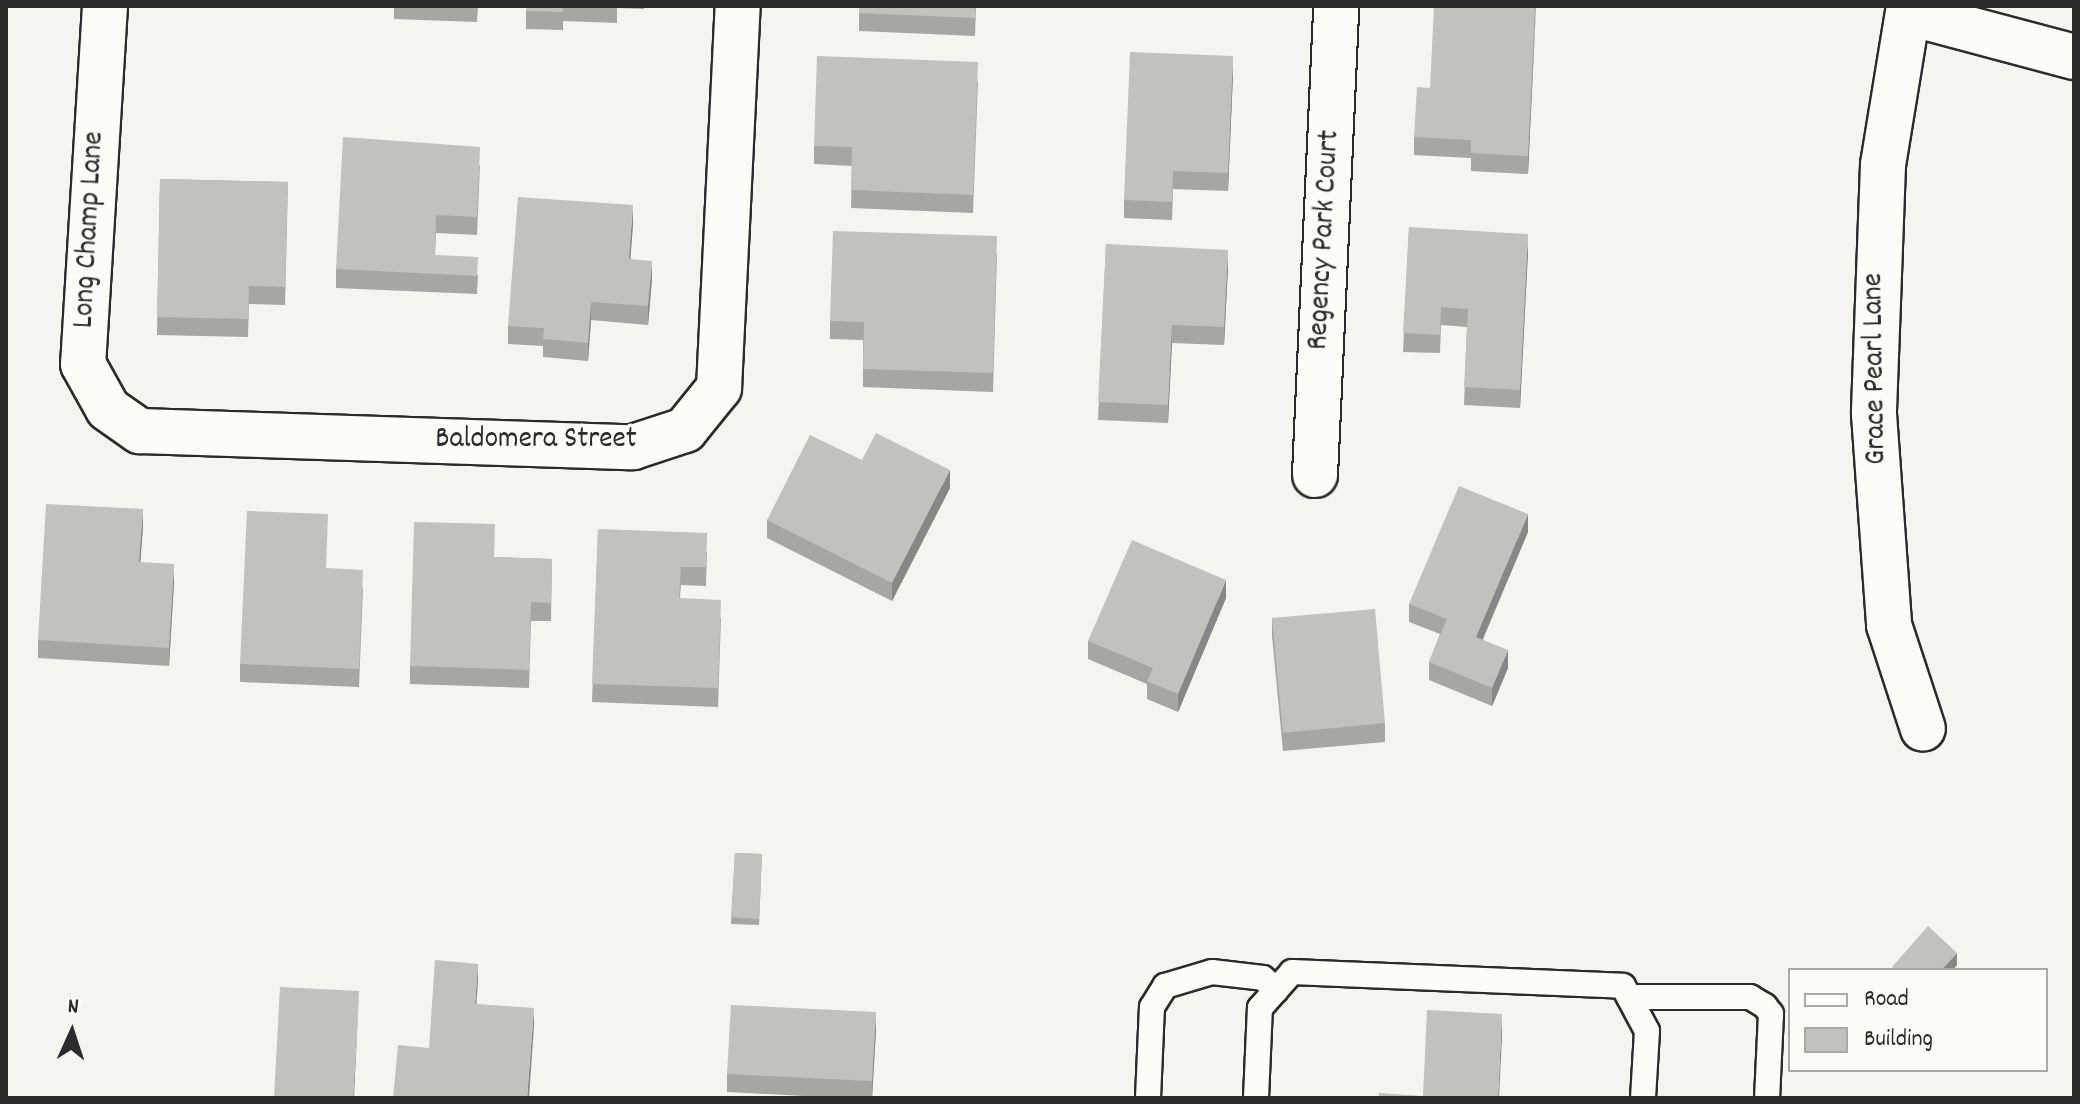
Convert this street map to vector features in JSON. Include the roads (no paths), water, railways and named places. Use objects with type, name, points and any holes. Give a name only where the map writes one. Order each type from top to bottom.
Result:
[{"type":"street","name":"Long Champ Lane","points":[[105,6],[83,364],[108,409],[140,431]]},
{"type":"street","name":"Baldomera Street","points":[[140,431],[633,447],[685,430],[719,388],[738,6]]},
{"type":"street","name":"Regency Park Court","points":[[1315,475],[1336,6]]},
{"type":"street","points":[[1909,10],[2074,57]]},
{"type":"street","name":"Grace Pearl Lane","points":[[1909,10],[1883,165],[1874,414],[1889,625],[1923,729]]},
{"type":"lane","points":[[1148,1098],[1152,1007],[1165,986],[1212,972],[1263,978],[1276,990]]},
{"type":"lane","points":[[1256,1098],[1260,1008],[1292,972],[1623,986],[1647,1031],[1643,1098]]},
{"type":"lane","points":[[1629,997],[1750,997],[1765,1006],[1771,1014],[1767,1098]]}]
